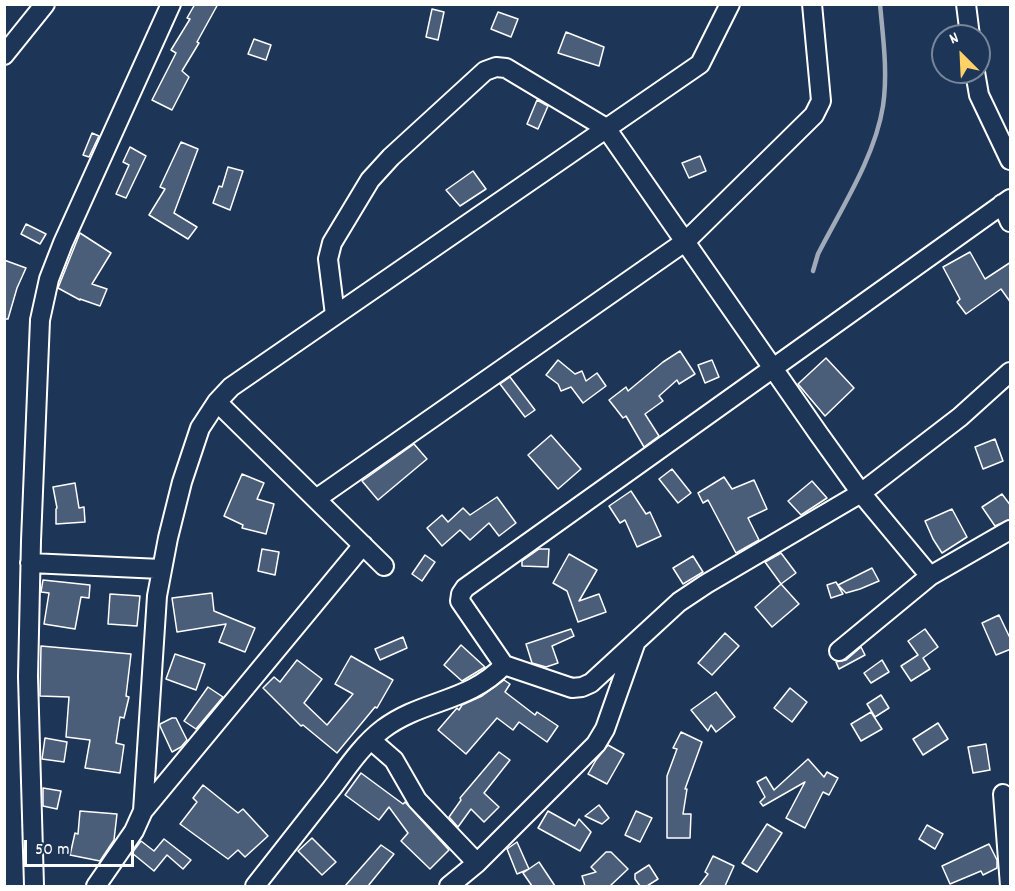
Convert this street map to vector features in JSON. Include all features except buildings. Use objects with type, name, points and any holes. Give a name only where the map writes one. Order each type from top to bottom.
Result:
[{"type":"street","points":[[4,55],[45,4]]},
{"type":"street","points":[[34,886],[28,677],[30,563],[40,320],[49,279],[171,4]]},
{"type":"street","points":[[143,811],[157,596],[161,569],[182,482],[200,429],[217,402],[231,387],[700,64],[730,4]]},
{"type":"street","points":[[316,499],[686,242],[819,108],[821,101],[812,4]]},
{"type":"street","points":[[966,4],[968,24]]},
{"type":"street","points":[[335,315],[328,259],[329,250],[370,180],[391,157],[485,71],[496,67],[506,68],[606,128],[861,493],[930,576]]},
{"type":"street","points":[[977,84],[979,95],[1011,160]]},
{"type":"street","points":[[1011,222],[1006,201],[465,588],[460,601],[504,665],[572,688],[582,687],[591,683],[679,602],[861,493],[960,417],[1011,372]]},
{"type":"street","points":[[217,402],[384,566]]},
{"type":"street","points":[[839,651],[930,576],[1011,530]]},
{"type":"street","points":[[96,886],[134,831],[143,811],[363,545]]},
{"type":"street","points":[[30,563],[161,569]]},
{"type":"street","points":[[448,886],[477,862],[597,744],[605,729],[636,640]]},
{"type":"street","points":[[255,886],[371,740],[393,722],[480,686],[504,665]]},
{"type":"street","points":[[371,740],[394,760],[417,800],[477,862]]},
{"type":"street","points":[[1002,794],[1010,882]]},
{"type":"waterway","points":[[813,271],[818,254],[865,163],[879,125],[885,80],[880,4]]}]
